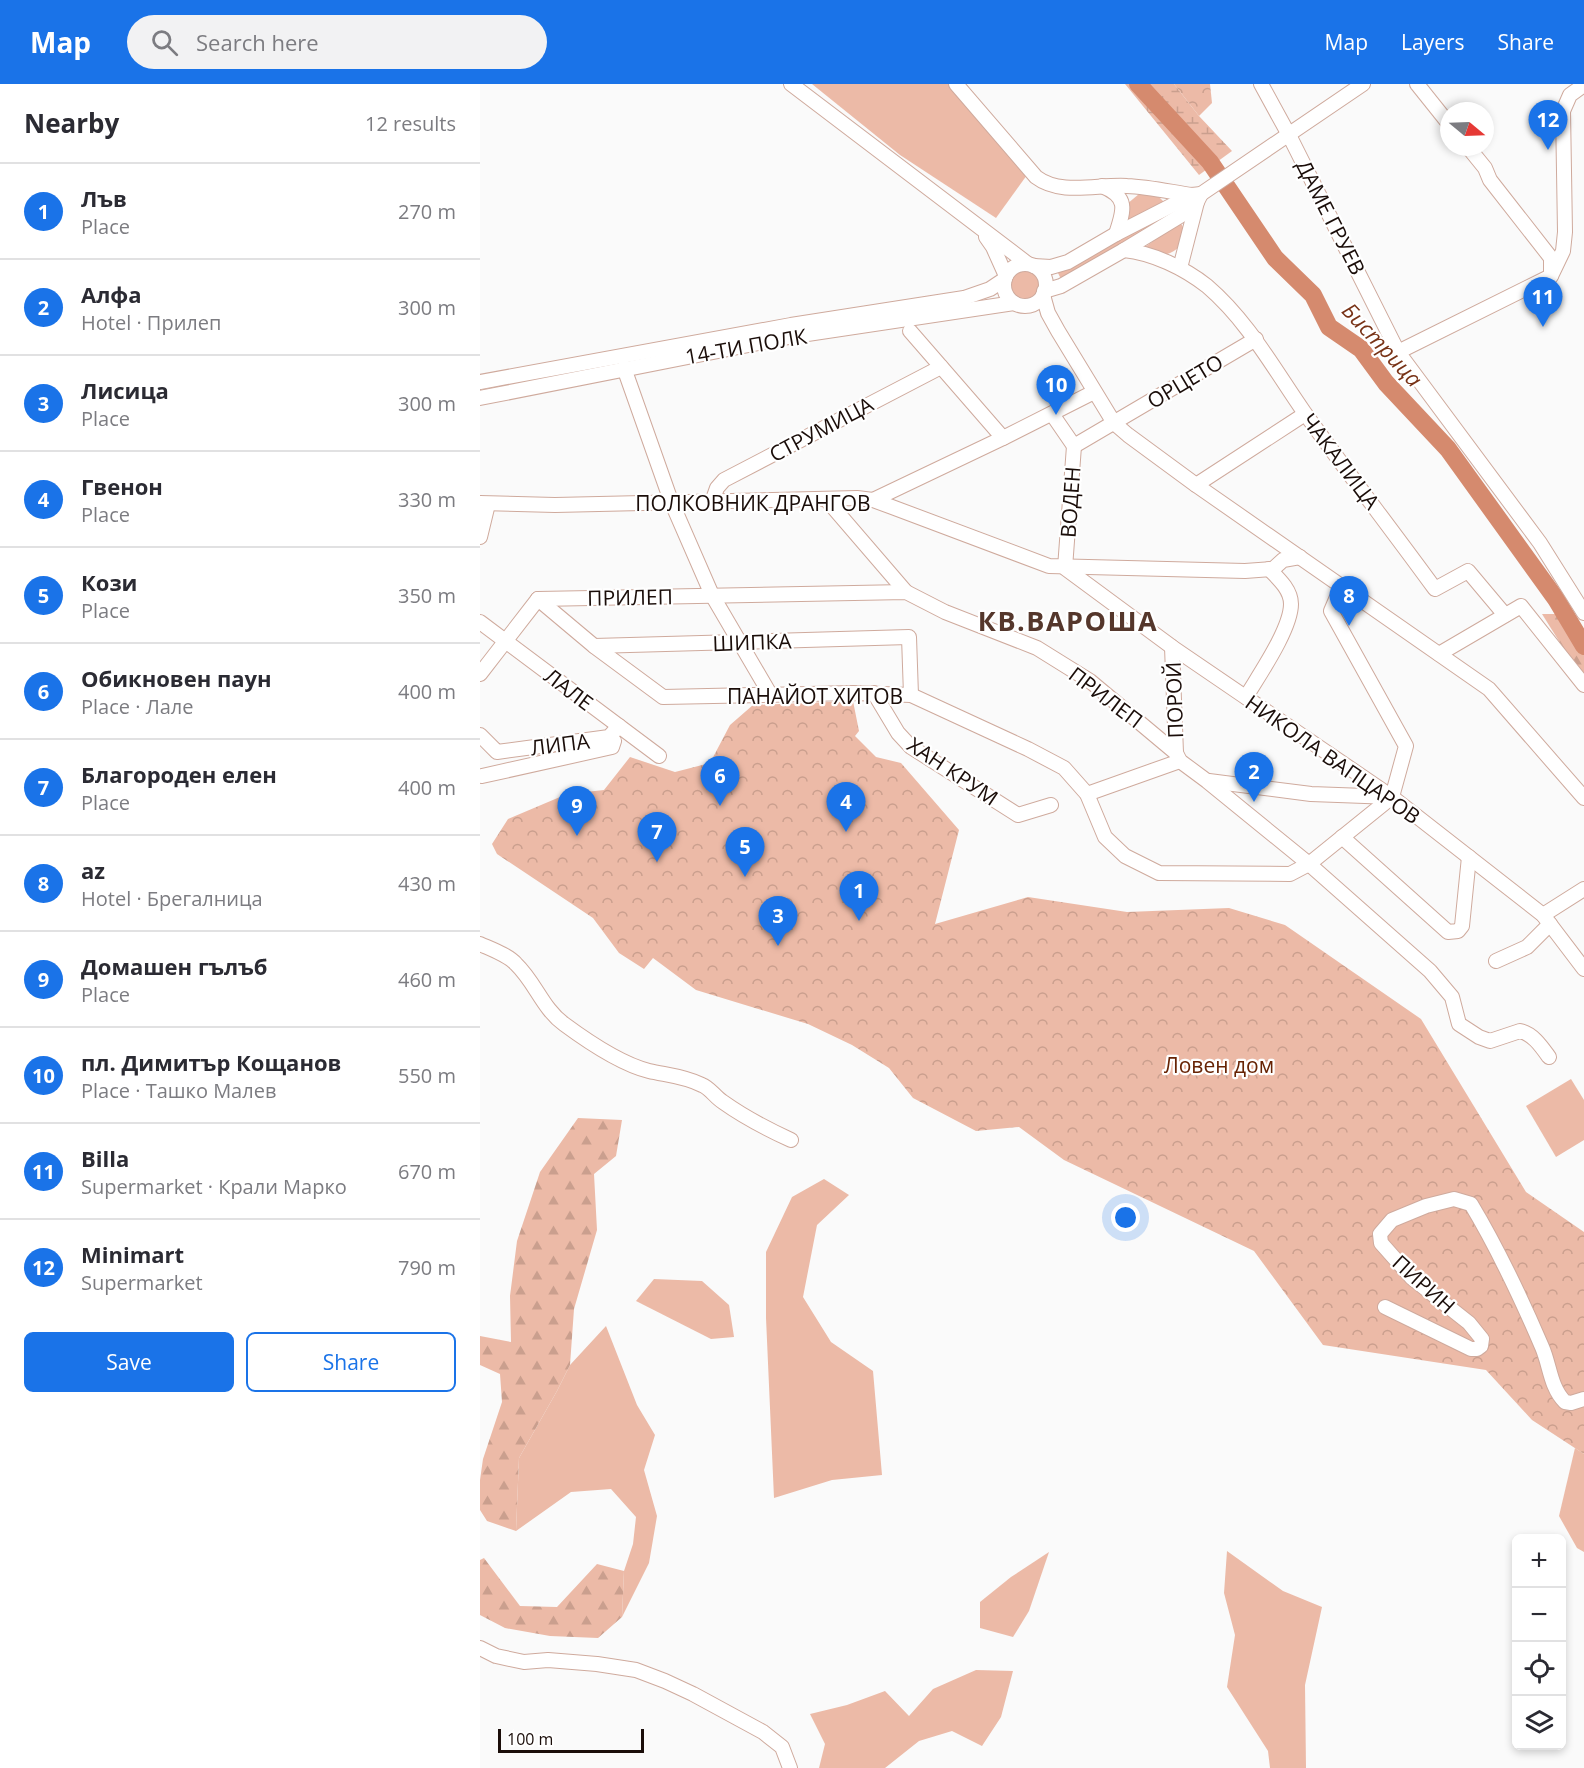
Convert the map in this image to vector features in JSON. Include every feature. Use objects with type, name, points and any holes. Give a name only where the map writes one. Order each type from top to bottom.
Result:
[{"type":"street","points":[[791,84],[1044,277],[1048,313],[1114,423],[1196,485],[1489,689],[1584,798]]},
{"type":"street","points":[[956,84],[1036,177],[1054,187],[1100,185],[1147,188],[1197,197]]},
{"type":"street","name":"ДАМЕ ГРУЕВ","points":[[1261,84],[1398,352],[1540,543],[1584,613]]},
{"type":"street","points":[[1020,304],[1037,302],[1044,293],[1061,286],[1124,250],[1242,165],[1363,84]]},
{"type":"street","points":[[1417,84],[1440,113]]},
{"type":"street","points":[[1398,352],[1551,276],[1564,246],[1563,111],[1570,95],[1584,85]]},
{"type":"street","points":[[1475,156],[1485,168],[1490,180],[1551,258],[1551,276]]},
{"type":"street","points":[[1100,185],[1118,196],[1122,206]]},
{"type":"street","points":[[1116,234],[1122,206],[1128,196],[1147,188]]},
{"type":"street","points":[[1147,188],[1176,211],[1187,229],[1188,241],[1171,258],[1153,257]]},
{"type":"street","points":[[1180,268],[1197,197]]},
{"type":"street","points":[[1005,277],[1015,266],[1059,266],[1116,234],[1176,211]]},
{"type":"street","points":[[976,223],[993,247],[1005,277],[1005,291],[1058,331]]},
{"type":"street","name":"ЧАКАЛИЦА","points":[[1124,250],[1153,257],[1180,268],[1208,287],[1256,339],[1305,414],[1435,589],[1468,571],[1505,615]]},
{"type":"street","name":"14-ТИ ПОЛК","points":[[480,382],[791,325],[963,297],[990,289],[1005,277]]},
{"type":"street","name":"14-ТИ ПОЛК","points":[[480,398],[794,336],[1020,304]]},
{"type":"street","points":[[910,331],[1003,438]]},
{"type":"street","name":"ОРЦЕТО","points":[[1114,423],[1256,339]]},
{"type":"street","name":"СТРУМИЦА","points":[[712,502],[717,488],[724,480],[941,367]]},
{"type":"street","points":[[624,368],[671,501],[712,596],[770,694]]},
{"type":"street","points":[[873,500],[1094,392]]},
{"type":"street","points":[[1052,414],[1074,446]]},
{"type":"street","points":[[1196,485],[1305,414]]},
{"type":"street","name":"ВОДЕН","points":[[1065,568],[1074,446],[1114,423]]},
{"type":"street","points":[[826,500],[906,592]]},
{"type":"street","name":"ПОЛКОВНИК ДРАНГОВ","points":[[484,504],[873,500],[1031,560],[1065,568],[1245,571],[1269,569],[1277,566],[1283,560],[1299,557]]},
{"type":"street","points":[[480,537],[484,504]]},
{"type":"street","name":"НИКОЛА ВАПЦАРОВ","points":[[1065,568],[1172,647],[1392,797],[1547,920],[1584,969]]},
{"type":"street","points":[[1246,697],[1288,623],[1291,603],[1284,584],[1269,569]]},
{"type":"street","name":"ПРИЛЕП","points":[[538,598],[906,592],[945,612],[1038,648],[1090,681],[1178,757],[1309,864],[1437,978],[1452,997],[1459,1024],[1490,1041],[1520,1031],[1525,1032],[1540,1045],[1549,1057]]},
{"type":"street","points":[[1207,781],[1311,794],[1392,797],[1406,746],[1330,611],[1337,597]]},
{"type":"street","points":[[480,674],[538,598]]},
{"type":"street","name":"ПАНАЙОТ ХИТОВ","points":[[538,598],[594,646],[663,697],[911,694],[1064,768],[1087,794],[1105,837],[1125,856],[1159,873],[1290,874],[1309,864],[1392,797]]},
{"type":"street","points":[[1440,654],[1521,606],[1584,685]]},
{"type":"street","name":"ЛАЛЕ","points":[[480,622],[659,756]]},
{"type":"street","name":"ШИПКА","points":[[594,646],[909,638],[911,694]]},
{"type":"street","name":"ПОРОЙ","points":[[1172,647],[1178,757]]},
{"type":"street","name":"ХАН КРУМ","points":[[874,693],[898,733],[911,747],[965,783],[1018,815],[1051,805]]},
{"type":"street","name":"ЛИПА","points":[[480,735],[497,752],[609,737],[619,726]]},
{"type":"street","points":[[482,776],[612,747],[614,741],[609,737]]},
{"type":"street","points":[[1087,794],[1178,757]]},
{"type":"street","points":[[1342,837],[1448,932],[1458,931],[1462,926],[1468,857]]},
{"type":"street","points":[[1496,961],[1527,947],[1547,920],[1584,889]]},
{"type":"street","points":[[480,944],[515,963],[533,984],[550,1012],[589,1040],[648,1071],[675,1075],[704,1085],[722,1101],[751,1120],[790,1140]]},
{"type":"street","name":"ПИРИН","points":[[1385,1307],[1471,1349],[1481,1346],[1482,1339],[1469,1323],[1412,1278],[1382,1243],[1380,1234],[1392,1220],[1426,1206],[1454,1199],[1471,1204],[1487,1231],[1543,1348],[1554,1389],[1565,1402],[1584,1399]]},
{"type":"street","points":[[480,1647],[496,1656],[524,1662],[548,1660],[636,1670],[693,1694],[763,1732],[782,1748],[790,1768]]},
{"type":"green space","points":[[812,84],[950,84],[1027,175],[996,218],[900,155]]},
{"type":"green space","points":[[1125,84],[1174,84],[1199,116],[1232,151],[1199,175]]},
{"type":"green space","points":[[1174,84],[1210,84],[1212,103],[1199,116]]},
{"type":"green space","points":[[1139,194],[1157,195],[1165,203],[1127,225],[1127,204]]},
{"type":"green space","points":[[1172,211],[1174,213],[1062,281],[1056,269],[1086,259]]},
{"type":"green space","points":[[1180,222],[1184,230],[1184,238],[1175,250],[1160,255],[1152,253],[1145,247]]},
{"type":"green space","points":[[1025,268],[1037,272],[1041,284],[1037,296],[1025,300],[1013,296],[1009,284],[1013,272]]},
{"type":"green space","points":[[1542,614],[1561,614],[1584,641],[1584,681]]},
{"type":"green space","name":"Ловен дом","points":[[853,701],[859,731],[855,736],[876,757],[901,763],[959,830],[935,924],[1028,897],[1127,912],[1229,908],[1285,925],[1421,1019],[1526,1192],[1584,1232],[1584,1454],[1532,1420],[1486,1370],[1323,1345],[1254,1251],[1064,1160],[1019,1127],[976,1131],[913,1098],[889,1068],[852,1045],[808,1024],[696,990],[653,958],[644,969],[619,953],[593,918],[497,854],[492,844],[508,819],[567,794],[604,790],[630,757],[675,772],[710,763],[730,725],[753,705]]},
{"type":"green space","points":[[1571,1079],[1584,1100],[1584,1140],[1556,1157],[1526,1106]]},
{"type":"green space","points":[[578,1118],[622,1120],[616,1156],[594,1174],[597,1230],[574,1309],[570,1365],[519,1458],[516,1531],[487,1521],[480,1510],[483,1459],[502,1402],[500,1374],[480,1365],[480,1336],[511,1342],[510,1296],[517,1241],[540,1172]]},
{"type":"green space","points":[[824,1179],[849,1195],[817,1225],[803,1297],[831,1342],[873,1371],[882,1475],[832,1480],[774,1498],[766,1318],[766,1252],[792,1197]]},
{"type":"green space","points":[[654,1279],[702,1281],[729,1305],[734,1337],[711,1339],[636,1301]]},
{"type":"green space","points":[[606,1326],[637,1405],[655,1435],[644,1470],[657,1516],[649,1563],[622,1617],[624,1571],[633,1544],[636,1517],[611,1489],[571,1492],[516,1531],[519,1458],[570,1365]]},
{"type":"green space","points":[[1575,1448],[1584,1454],[1584,1552],[1577,1548],[1559,1516]]},
{"type":"green space","points":[[1227,1551],[1283,1591],[1322,1607],[1305,1685],[1306,1768],[1270,1768],[1268,1751],[1227,1687],[1235,1635],[1224,1593]]},
{"type":"green space","points":[[1049,1552],[1029,1611],[1013,1637],[980,1628],[980,1602],[1011,1577]]},
{"type":"green space","points":[[484,1558],[520,1606],[557,1607],[597,1564],[624,1571],[622,1617],[598,1638],[550,1636],[505,1628],[480,1615],[480,1560]]},
{"type":"green space","points":[[976,1670],[1013,1671],[1001,1717],[982,1746],[952,1731],[919,1741],[885,1768],[819,1768],[825,1744],[810,1714],[847,1705],[885,1691],[909,1716],[933,1689]]},
{"type":"waterway","name":"Бистрица","points":[[1138,84],[1210,162],[1275,258],[1313,295],[1329,327],[1361,349],[1386,383],[1448,449],[1556,599],[1584,646]]},
{"type":"place","name":"Minimart","points":[[1548,150]]},
{"type":"place","name":"Billa","points":[[1543,327]]},
{"type":"place","name":"пл. Димитър Кощанов","points":[[1056,415]]},
{"type":"place","name":"az","points":[[1349,626]]},
{"type":"place","name":"Алфа","points":[[1254,802]]},
{"type":"place","name":"Обикновен паун","points":[[720,806]]},
{"type":"place","name":"Гвенон","points":[[846,832]]},
{"type":"place","name":"Домашен гълъб","points":[[577,836]]},
{"type":"place","name":"Благороден елен","points":[[657,862]]},
{"type":"place","name":"Кози","points":[[745,877]]},
{"type":"place","name":"Лъв","points":[[859,921]]},
{"type":"place","name":"Лисица","points":[[778,946]]},
{"type":"district","name":"КВ.ВАРОША","points":[[1068,620]]}]
